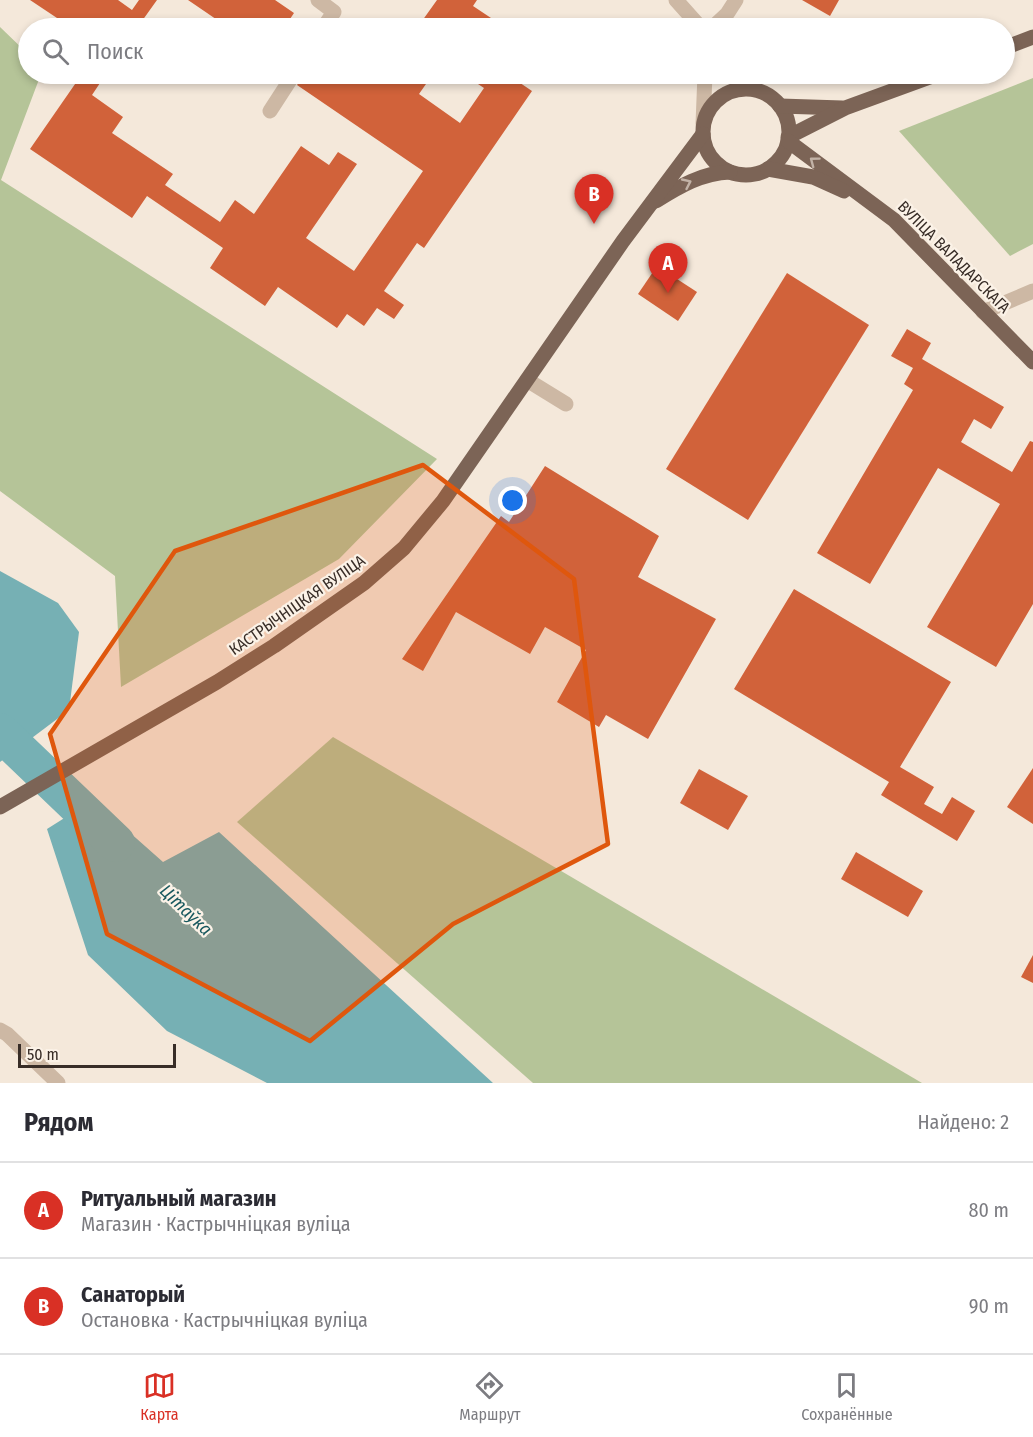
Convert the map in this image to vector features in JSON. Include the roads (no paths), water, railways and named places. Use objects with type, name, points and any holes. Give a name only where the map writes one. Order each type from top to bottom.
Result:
[{"type":"main road","points":[[1015,44],[1033,37]]},
{"type":"main road","points":[[788,139],[845,108],[911,84]]},
{"type":"main road","points":[[752,89],[763,92],[780,106],[788,126],[788,139],[781,157],[768,168],[750,174],[730,172],[711,157],[703,129],[707,114],[720,97],[730,92],[752,89]]},
{"type":"main road","points":[[780,106],[845,108]]},
{"type":"main road","name":"КАСТРЫЧНІЦКАЯ ВУЛІЦА","points":[[0,807],[217,682],[274,646],[364,583],[404,548],[443,501],[703,129]]},
{"type":"main road","name":"ВУЛІЦА ВАЛАДАРСКАГА","points":[[788,139],[894,220],[1033,362]]},
{"type":"main road","name":"ВУЛІЦА ВАЛАДАРСКАГА","points":[[768,168],[813,177],[874,205]]},
{"type":"main road","name":"КАСТРЫЧНІЦКАЯ ВУЛІЦА","points":[[648,206],[683,184],[708,174],[730,172]]},
{"type":"street","points":[[318,0],[334,12],[330,18]]},
{"type":"street","points":[[675,0],[692,18]]},
{"type":"street","points":[[723,18],[736,0]]},
{"type":"street","points":[[270,111],[288,84]]},
{"type":"street","points":[[703,129],[705,84]]},
{"type":"street","points":[[747,84],[752,89]]},
{"type":"street","points":[[983,312],[1033,291]]},
{"type":"street","points":[[527,380],[566,404]]},
{"type":"street","points":[[0,1030],[7,1034],[57,1083]]},
{"type":"water","points":[[0,571],[58,603],[79,632],[69,710],[0,762]]},
{"type":"water","points":[[93,800],[163,862],[219,832],[493,1083],[267,1083],[167,1031],[88,955],[47,829]]},
{"type":"waterway","name":"Цітаўка","points":[[0,732],[116,843]]},
{"type":"place","name":"Санаторый","points":[[594,224]]},
{"type":"place","name":"Ритуальный магазин","points":[[668,293]]}]
